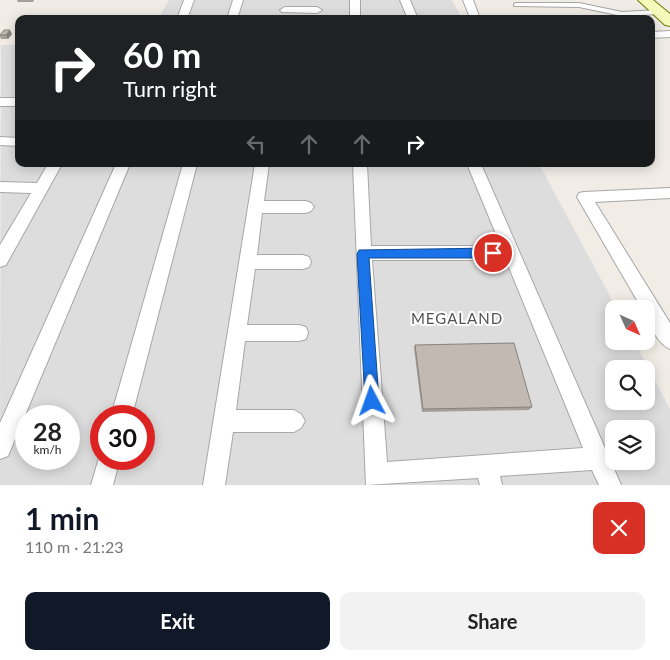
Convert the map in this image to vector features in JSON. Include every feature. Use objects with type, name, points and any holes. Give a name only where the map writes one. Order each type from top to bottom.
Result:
[{"type":"main road","points":[[645,0],[670,22]]},
{"type":"street","points":[[183,15],[189,0]]},
{"type":"street","points":[[233,15],[238,0]]},
{"type":"street","points":[[355,0],[356,15]]},
{"type":"street","points":[[405,0],[411,15]]},
{"type":"street","points":[[468,0],[474,15]]},
{"type":"street","points":[[285,10],[317,10]]},
{"type":"street","points":[[655,35],[670,34]]},
{"type":"street","points":[[0,102],[15,102]]},
{"type":"street","points":[[0,142],[15,142]]},
{"type":"street","points":[[0,260],[5,243],[53,167]]},
{"type":"street","points":[[0,448],[122,167]]},
{"type":"street","points":[[124,405],[189,167]]},
{"type":"street","points":[[214,485],[262,167]]},
{"type":"street","points":[[360,167],[363,254],[377,480],[489,476],[599,458]]},
{"type":"street","points":[[475,167],[610,485]]},
{"type":"street","points":[[0,188],[41,188]]},
{"type":"street","points":[[670,193],[584,197],[663,316],[670,340]]},
{"type":"street","points":[[256,207],[306,207]]},
{"type":"street","points":[[363,254],[512,253]]},
{"type":"street","points":[[247,262],[303,262]]},
{"type":"street","points":[[237,333],[299,333]]},
{"type":"street","points":[[224,421],[294,421]]},
{"type":"street","points":[[102,485],[106,470]]},
{"type":"lane","points":[[516,6],[579,5],[622,14],[659,12]]},
{"type":"shaded area","points":[[169,0],[452,0],[460,15],[160,15]]},
{"type":"shaded area","points":[[1,45],[15,45],[15,167],[541,167],[612,300],[605,300],[605,350],[639,350],[644,360],[605,360],[605,410],[655,410],[655,381],[670,409],[670,485],[0,485]]},
{"type":"building","points":[[4,30],[10,30],[6,35],[0,35]]},
{"type":"building","points":[[514,343],[532,407],[423,409],[415,345]]},
{"type":"district","name":"MEGALAND","points":[[457,319]]},
{"type":"route","points":[[372,401],[363,254],[493,253]]}]
